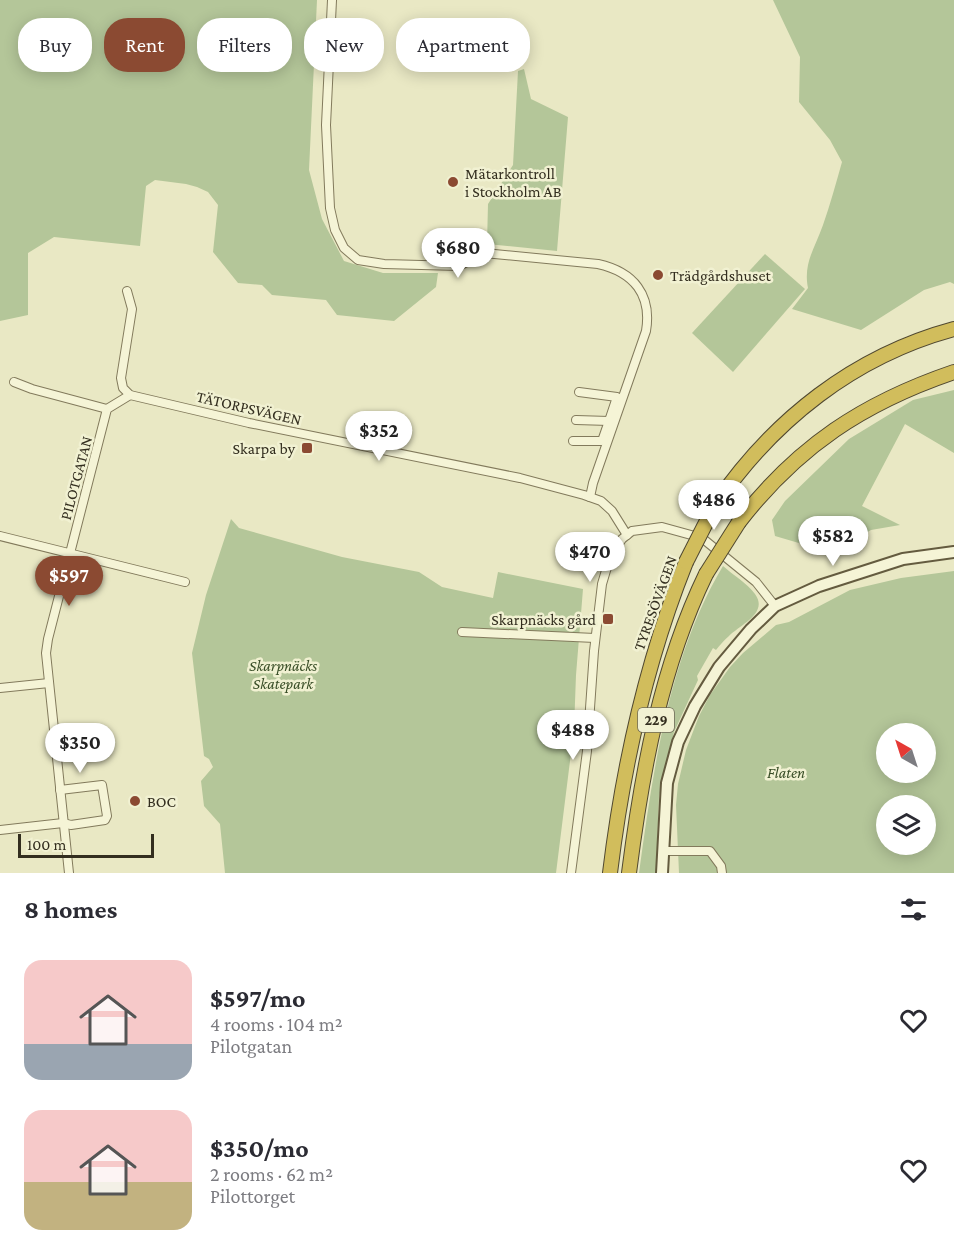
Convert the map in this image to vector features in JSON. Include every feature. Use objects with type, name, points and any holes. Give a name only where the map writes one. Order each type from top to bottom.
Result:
[{"type":"highway","name":"TYRESÖVÄGEN","points":[[609,873],[626,765],[645,681],[670,601],[686,561],[716,505],[748,461],[771,436],[820,394],[865,364],[906,345],[954,329]]},
{"type":"highway","name":"TYRESÖVÄGEN","points":[[629,873],[645,768],[663,691],[688,614],[706,574],[739,522],[765,490],[789,466],[838,427],[903,391],[954,372]]},
{"type":"street","points":[[332,0],[326,136],[330,208],[335,230],[344,249],[358,260],[384,264],[459,266],[484,253],[598,264],[613,267],[627,276],[640,290],[645,300],[648,317],[646,331],[590,497]]},
{"type":"street","points":[[14,382],[107,409],[130,395],[123,388],[121,378],[132,309],[127,291]]},
{"type":"street","points":[[573,441],[602,441],[617,397],[579,392]]},
{"type":"street","name":"TÄTORPSVÄGEN","points":[[130,395],[259,425],[520,478],[590,497],[602,501],[612,511],[627,534]]},
{"type":"street","name":"PILOTGATAN","points":[[69,873],[46,653],[107,409]]},
{"type":"street","points":[[576,420],[609,421]]},
{"type":"street","points":[[571,873],[587,751],[595,638],[602,584],[610,557],[622,539],[632,531],[662,528],[702,538],[756,582],[776,606]]},
{"type":"street","points":[[0,536],[185,582]]},
{"type":"street","points":[[662,873],[667,783],[678,742],[695,706],[718,667],[751,629],[776,606],[819,586],[903,559],[954,552]]},
{"type":"street","points":[[462,632],[595,638]]},
{"type":"street","points":[[0,688],[49,683]]},
{"type":"street","points":[[0,830],[19,826],[63,823],[71,825],[105,820],[102,785],[60,790]]},
{"type":"street","points":[[663,851],[710,851],[721,866],[722,873]]},
{"type":"green space","points":[[0,0],[317,0],[316,18],[304,18],[304,72],[314,72],[309,170],[322,219],[344,261],[383,273],[438,273],[436,287],[394,321],[337,315],[326,300],[272,295],[262,285],[238,283],[213,252],[218,205],[208,192],[186,184],[155,180],[146,186],[140,246],[54,237],[28,253],[28,315],[0,321]]},
{"type":"green space","points":[[773,0],[954,0],[954,284],[950,282],[924,290],[861,330],[792,309],[808,288],[808,263],[826,217],[842,162],[830,140],[799,102],[800,57]]},
{"type":"green space","points":[[518,72],[525,72],[531,99],[568,117],[557,251],[487,244],[488,204],[513,165]]},
{"type":"green space","points":[[765,254],[805,289],[733,372],[692,333]]},
{"type":"green space","points":[[954,390],[954,453],[905,424],[862,506],[900,525],[871,530],[848,543],[809,546],[775,536],[772,520],[785,501],[849,439],[913,400]]},
{"type":"green space","name":"Skarpnäcks Skatepark","points":[[231,519],[239,528],[342,557],[419,572],[442,587],[493,598],[498,572],[583,589],[574,729],[556,873],[225,873],[220,824],[204,806],[201,781],[213,767],[209,759],[204,756],[192,653],[206,595]]},
{"type":"green space","points":[[723,566],[752,590],[758,601],[758,607],[756,613],[716,650],[713,648],[697,676],[698,680],[674,732],[659,797],[656,873],[639,873],[657,754],[676,676],[704,601]]},
{"type":"green space","name":"Flaten","points":[[954,571],[954,873],[679,873],[676,805],[678,784],[686,750],[710,695],[743,653],[776,625],[789,622],[850,590],[901,578]]},
{"type":"place","name":"Mätarkontroll i Stockholm AB","points":[[453,182]]},
{"type":"place","name":"Trädgårdshuset","points":[[658,275]]},
{"type":"place","name":"Skarpa by","points":[[307,448]]},
{"type":"place","name":"Skarpnäcks gård","points":[[608,619]]},
{"type":"place","name":"BOC","points":[[135,801]]}]
